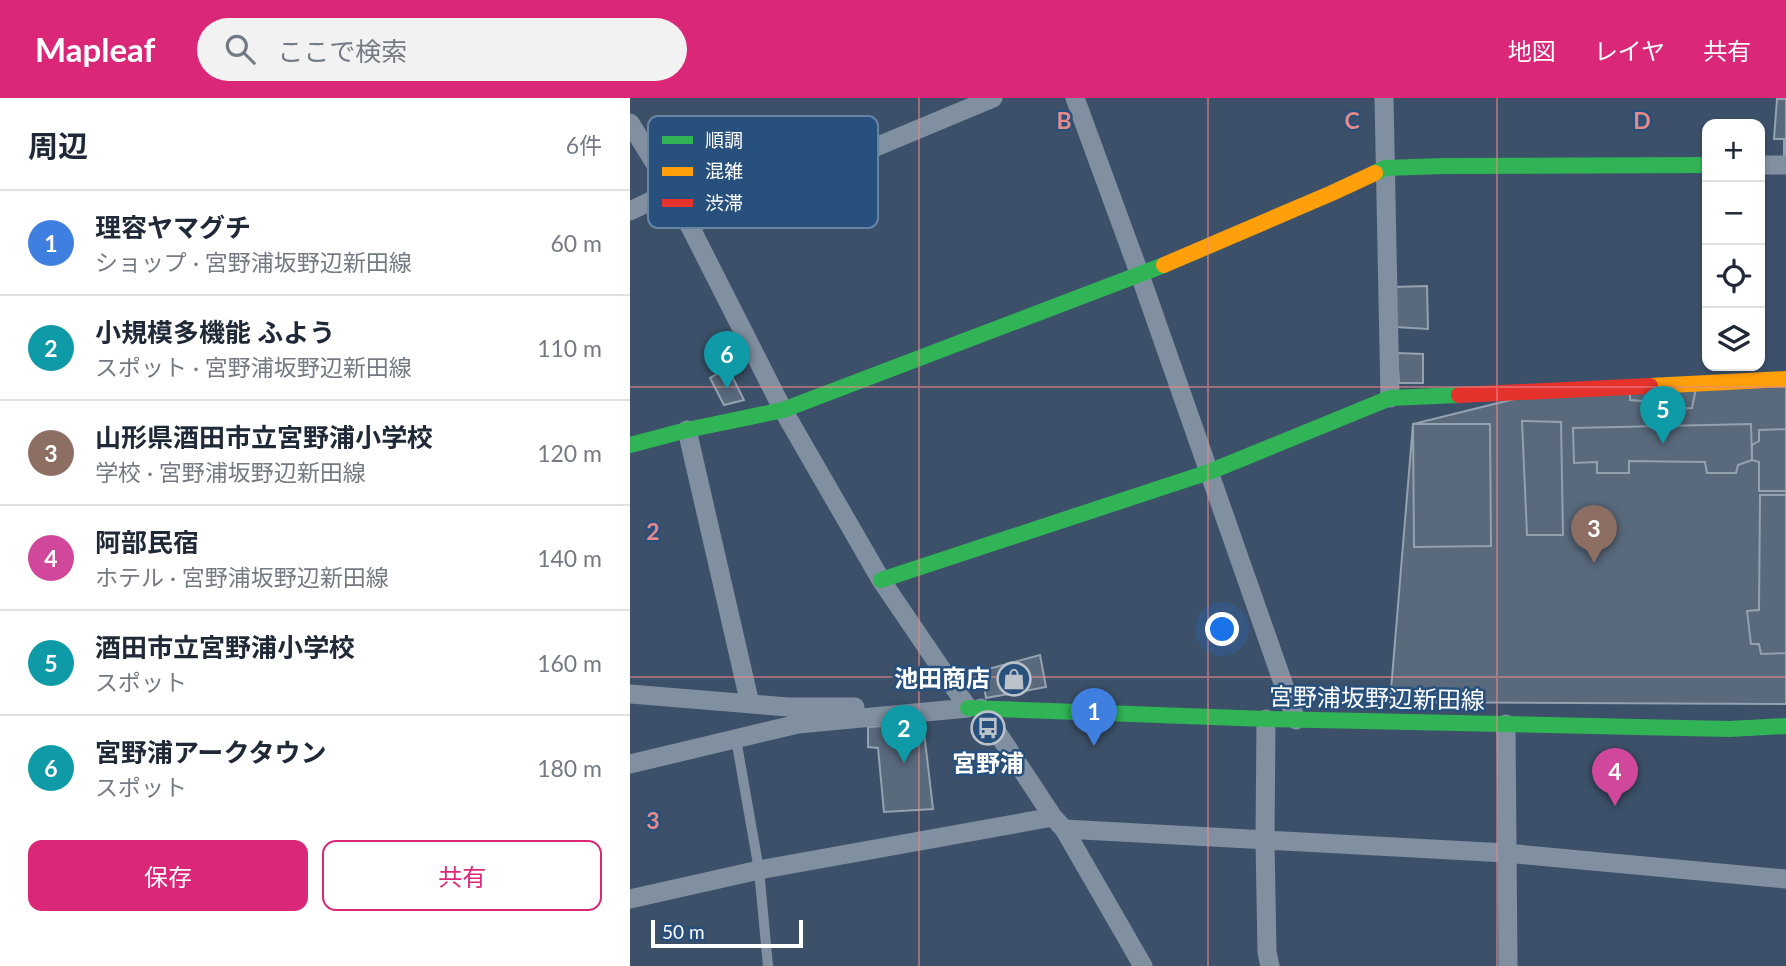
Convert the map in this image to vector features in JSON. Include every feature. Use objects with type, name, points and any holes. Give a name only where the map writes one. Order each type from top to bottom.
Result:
[{"type":"street","points":[[878,146],[993,98]]},
{"type":"street","points":[[1075,98],[1296,720]]},
{"type":"street","points":[[1384,98],[1390,398]]},
{"type":"street","points":[[630,123],[648,152]]},
{"type":"street","points":[[630,446],[687,430],[783,410],[1140,275],[1385,168],[1702,165]]},
{"type":"street","points":[[1765,165],[1786,165]]},
{"type":"street","points":[[630,211],[648,202]]},
{"type":"street","points":[[691,228],[783,410],[881,580],[1059,823],[1143,966]]},
{"type":"street","points":[[881,580],[1209,472],[1390,398],[1786,379]]},
{"type":"street","points":[[687,430],[750,704]]},
{"type":"street","points":[[630,694],[788,707],[975,708]]},
{"type":"street","points":[[630,764],[798,724],[975,708]]},
{"type":"street","name":"宮野浦坂野辺新田線","points":[[975,708],[1296,720],[1729,729],[1786,726]]},
{"type":"street","points":[[1266,719],[1265,841],[1270,966]]},
{"type":"street","points":[[1506,724],[1508,966]]},
{"type":"street","points":[[630,899],[759,870],[1059,823],[1265,841],[1506,853],[1786,879]]},
{"type":"lane","points":[[736,739],[759,870],[768,966]]},
{"type":"building","points":[[1777,99],[1786,99],[1786,160],[1784,139],[1774,139]]},
{"type":"building","points":[[1427,286],[1428,329],[1396,327],[1394,287]]},
{"type":"building","points":[[1397,353],[1423,354],[1423,383],[1399,383]]},
{"type":"building","points":[[728,368],[744,400],[724,405],[710,378]]},
{"type":"building","points":[[1786,381],[1786,704],[1390,702],[1413,424],[1571,385]]},
{"type":"building","points":[[1630,388],[1696,388],[1692,408],[1643,411],[1642,401],[1630,400]]},
{"type":"building","points":[[1522,421],[1561,422],[1563,535],[1527,535]]},
{"type":"building","points":[[1413,424],[1490,424],[1491,546],[1414,547]]},
{"type":"building","points":[[1751,424],[1752,460],[1738,465],[1736,473],[1707,473],[1705,462],[1629,461],[1629,473],[1597,473],[1597,462],[1574,463],[1573,428]]},
{"type":"building","points":[[1786,429],[1786,491],[1759,491],[1759,462],[1752,460],[1752,445],[1759,441],[1759,430]]},
{"type":"building","points":[[1760,495],[1786,495],[1786,653],[1761,654],[1759,644],[1751,644],[1747,611],[1759,610]]},
{"type":"building","name":"池田商店","points":[[1040,655],[1046,687],[986,698],[981,671]]},
{"type":"building","points":[[923,723],[933,809],[884,812],[878,748],[868,747],[868,727]]},
{"type":"traffic: fast","points":[[1375,173],[1385,168],[1444,166],[1702,165]]},
{"type":"traffic: fast","points":[[630,445],[783,410],[1164,265]]},
{"type":"traffic: fast","points":[[881,580],[1209,472],[1390,398],[1459,395]]},
{"type":"traffic: fast","points":[[968,708],[1266,719],[1729,729],[1786,726]]},
{"type":"traffic: slow","points":[[1164,265],[1375,173]]},
{"type":"traffic: slow","points":[[1650,386],[1786,379]]},
{"type":"traffic: jam","points":[[1459,395],[1650,386]]},
{"type":"place","name":"宮野浦アークタウン","points":[[727,389]]},
{"type":"place","name":"酒田市立宮野浦小学校","points":[[1663,444]]},
{"type":"place","name":"山形県酒田市立宮野浦小学校","points":[[1594,563]]},
{"type":"place","name":"池田商店","points":[[1014,679]]},
{"type":"place","name":"宮野浦","points":[[988,728]]},
{"type":"place","name":"理容ヤマグチ","points":[[1094,746]]},
{"type":"place","name":"小規模多機能 ふよう","points":[[904,763]]},
{"type":"place","name":"阿部民宿","points":[[1615,806]]}]
